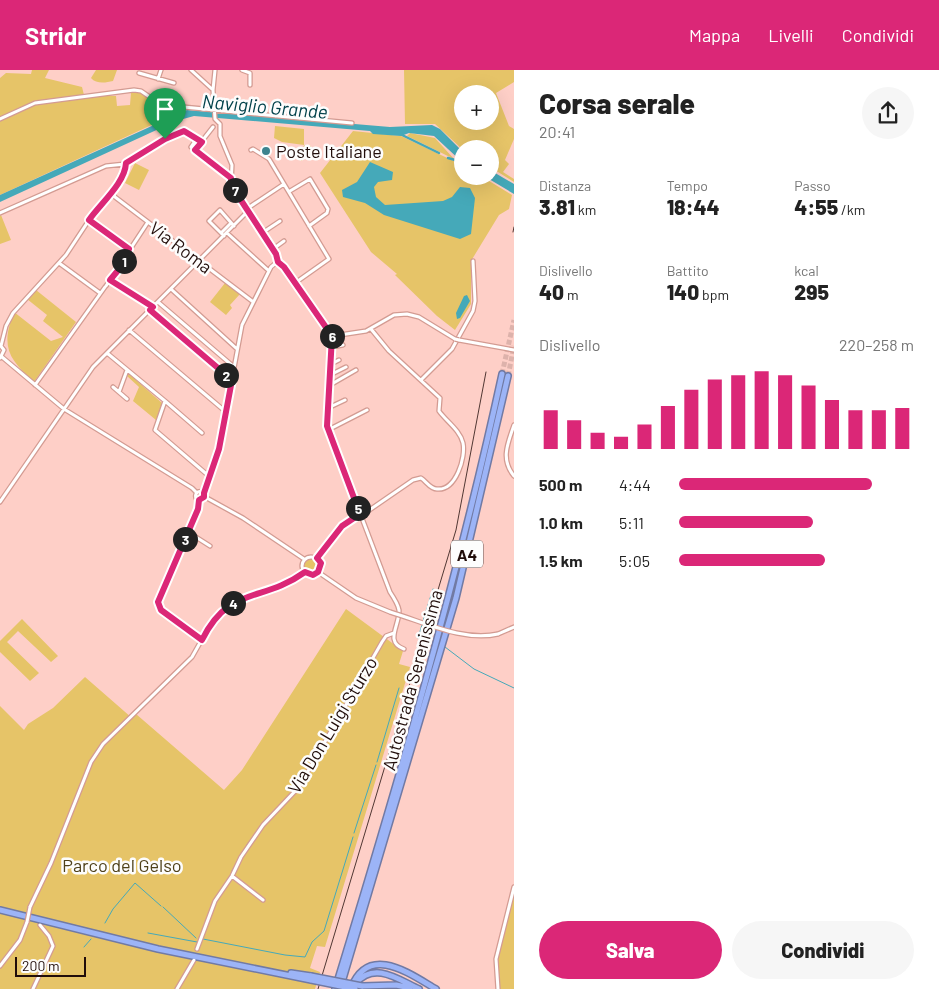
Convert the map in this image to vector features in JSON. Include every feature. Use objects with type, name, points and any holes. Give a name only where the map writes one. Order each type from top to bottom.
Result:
[{"type":"highway","name":"Autostrada Serenissima","points":[[335,989],[430,669],[505,375],[456,598],[340,989]]},
{"type":"highway","points":[[0,910],[158,949],[243,967],[377,989]]},
{"type":"highway","points":[[353,989],[356,978],[366,969],[387,964],[436,989]]},
{"type":"highway","points":[[353,989],[364,976],[381,972],[418,989]]},
{"type":"highway","points":[[311,978],[353,989]]},
{"type":"highway","points":[[362,986],[396,985],[418,989]]},
{"type":"street","points":[[158,79],[161,70]]},
{"type":"street","points":[[191,70],[213,90]]},
{"type":"street","points":[[215,70],[214,110],[220,136],[232,165],[231,185],[273,249],[278,262],[284,267],[332,336],[327,428],[399,610],[394,633],[396,644],[404,649]]},
{"type":"street","points":[[242,70],[250,73],[250,85]]},
{"type":"street","points":[[139,73],[174,83]]},
{"type":"street","points":[[0,119],[35,103],[134,90],[160,104],[352,123]]},
{"type":"street","points":[[195,150],[217,122]]},
{"type":"street","points":[[0,213],[106,166],[125,164],[180,132],[188,132],[202,142]]},
{"type":"street","points":[[198,138],[191,147],[231,178]]},
{"type":"street","points":[[251,150],[253,148],[266,156],[329,259],[295,283]]},
{"type":"street","points":[[125,164],[125,171],[112,192],[105,198],[59,263],[13,313],[6,326],[1,345],[4,350],[1,358],[64,409],[192,488],[197,493],[204,495],[243,518],[304,559]]},
{"type":"street","points":[[289,192],[311,180],[328,211],[309,226]]},
{"type":"street","points":[[0,502],[85,377],[129,330],[200,261],[232,224],[247,210],[284,184]]},
{"type":"street","name":"Via Roma","points":[[112,192],[115,197],[252,301]]},
{"type":"street","points":[[222,235],[209,222],[220,210],[232,224]]},
{"type":"street","points":[[89,220],[129,249]]},
{"type":"street","points":[[262,233],[280,220]]},
{"type":"street","points":[[35,385],[105,286],[120,268],[129,249],[148,222]]},
{"type":"street","points":[[222,235],[227,232],[232,224]]},
{"type":"street","points":[[227,232],[269,271]]},
{"type":"street","points":[[273,249],[284,241]]},
{"type":"street","points":[[422,379],[452,349],[473,312],[473,261]]},
{"type":"street","points":[[202,640],[158,606],[199,500],[204,495],[219,449],[242,325],[252,301],[273,264],[278,262]]},
{"type":"street","points":[[59,263],[100,293]]},
{"type":"street","points":[[110,280],[151,308],[232,380]]},
{"type":"street","points":[[171,289],[237,349]]},
{"type":"street","points":[[158,302],[234,367]]},
{"type":"street","points":[[332,336],[371,329],[388,318],[407,314],[419,317],[457,340],[514,350]]},
{"type":"street","points":[[317,558],[342,526],[368,511],[416,478],[421,478],[432,488],[438,490],[452,483],[457,478],[463,443],[457,432],[439,411],[440,398],[422,379],[389,351],[371,329]]},
{"type":"street","points":[[129,330],[226,412]]},
{"type":"street","points":[[332,348],[343,345]]},
{"type":"street","points":[[107,353],[202,433]]},
{"type":"street","points":[[331,364],[339,360]]},
{"type":"street","points":[[330,375],[346,367]]},
{"type":"street","points":[[119,392],[128,370]]},
{"type":"street","points":[[330,385],[356,370]]},
{"type":"street","points":[[113,387],[127,399]]},
{"type":"street","points":[[328,408],[345,400]]},
{"type":"street","points":[[165,401],[155,430],[210,477]]},
{"type":"street","points":[[327,428],[367,410]]},
{"type":"street","points":[[514,425],[505,459],[509,470],[514,476]]},
{"type":"street","points":[[197,493],[196,497],[199,500]]},
{"type":"street","points":[[188,532],[210,546]]},
{"type":"street","points":[[309,556],[317,558],[321,563],[318,572],[313,575],[305,572],[302,567],[304,559],[309,556]]},
{"type":"street","points":[[0,966],[20,940],[30,907],[51,863],[96,754],[121,723],[192,656],[214,618],[227,606],[287,584],[305,572]]},
{"type":"street","points":[[318,572],[356,598],[390,612],[469,636],[498,634],[514,627]]},
{"type":"street","name":"Via Don Luigi Sturzo","points":[[197,949],[214,901],[232,876],[252,839],[299,787],[382,642],[386,636],[394,633]]},
{"type":"street","points":[[232,876],[263,900]]},
{"type":"street","points":[[497,988],[496,959],[514,887]]},
{"type":"street","points":[[33,989],[53,946],[49,936],[40,925]]},
{"type":"street","points":[[178,989],[194,960]]},
{"type":"green space","points":[[32,70],[49,70],[45,78],[82,87],[84,95],[107,93],[108,96],[116,96],[117,106],[130,105],[131,93],[134,91],[141,93],[154,103],[184,110],[0,195],[0,78],[6,73],[31,74]]},
{"type":"green space","points":[[96,70],[117,70],[113,81],[104,83],[91,78]]},
{"type":"green space","points":[[404,70],[514,70],[514,82],[499,91],[499,85],[454,85],[454,130],[499,130],[499,101],[509,126],[514,129],[514,139],[505,160],[509,164],[503,172],[514,179],[514,182],[499,173],[499,140],[454,140],[454,142],[435,124],[405,124]]},
{"type":"green space","points":[[275,126],[304,129],[304,145],[282,142],[274,138]]},
{"type":"green space","points":[[353,131],[401,136],[454,161],[454,185],[496,185],[512,195],[509,209],[499,215],[471,261],[471,304],[455,330],[437,316],[395,275],[397,274],[371,252],[320,173]]},
{"type":"green space","points":[[410,133],[435,138],[454,159],[407,136]]},
{"type":"green space","points":[[304,145],[311,146],[310,155],[301,161]]},
{"type":"green space","points":[[135,163],[149,170],[139,190],[125,183]]},
{"type":"green space","points":[[0,216],[11,240],[0,244]]},
{"type":"green space","points":[[225,283],[240,294],[230,305],[232,308],[226,315],[210,302]]},
{"type":"green space","points":[[36,290],[76,322],[34,382],[18,366],[9,352],[8,334],[14,312],[51,341],[63,337],[43,321],[47,315],[27,299]]},
{"type":"green space","points":[[128,373],[162,403],[156,420],[133,401],[139,387],[127,376]]},
{"type":"green space","points":[[308,558],[314,558],[318,565],[314,572],[308,572],[304,568],[304,562]]},
{"type":"green space","name":"Parco del Gelso","points":[[346,609],[403,651],[399,664],[410,667],[325,947],[317,946],[310,968],[320,972],[315,989],[0,989],[0,706],[24,730],[28,724],[53,708],[85,677],[132,718],[136,714],[224,790],[242,770]]},
{"type":"green space","points":[[22,619],[58,656],[51,662],[18,631],[7,642],[39,673],[30,681],[0,652],[0,641]]},
{"type":"green space","points":[[514,892],[514,989],[499,989],[498,959]]},
{"type":"water","points":[[187,110],[390,127],[432,125],[440,129],[454,143],[454,155],[434,136],[409,133],[401,136],[373,134],[370,131],[194,116],[176,121],[0,202],[0,195]]},
{"type":"water","points":[[370,162],[393,172],[392,180],[378,182],[374,187],[376,197],[385,205],[443,201],[452,197],[460,187],[470,188],[475,198],[471,234],[460,239],[384,215],[365,203],[343,197],[342,190],[357,182]]},
{"type":"water","points":[[499,175],[514,184],[514,194],[499,185]]},
{"type":"water","points":[[467,295],[470,301],[460,318],[457,319],[456,313],[464,296]]},
{"type":"waterway","name":"Naviglio Grande","points":[[402,135],[439,153]]},
{"type":"waterway","name":"Naviglio Grande","points":[[448,158],[454,160]]},
{"type":"waterway","points":[[423,621],[433,589]]},
{"type":"waterway","points":[[418,638],[422,625]]},
{"type":"waterway","points":[[445,647],[474,669],[514,688]]},
{"type":"waterway","points":[[377,762],[399,688]]},
{"type":"waterway","points":[[354,833],[376,765]]},
{"type":"waterway","points":[[249,842],[259,829]]},
{"type":"waterway","points":[[203,939],[285,955],[305,957],[312,942],[324,931],[353,837]]},
{"type":"waterway","points":[[232,871],[248,843]]},
{"type":"waterway","points":[[208,915],[215,898],[230,876]]},
{"type":"waterway","points":[[105,923],[113,909],[135,883],[161,906]]},
{"type":"waterway","points":[[163,907],[196,938]]},
{"type":"waterway","points":[[148,933],[197,942]]},
{"type":"waterway","points":[[84,947],[91,939]]},
{"type":"tunnel","points":[[502,374],[514,320]]},
{"type":"tunnel","points":[[508,376],[514,346]]},
{"type":"railway","points":[[513,232],[514,227]]},
{"type":"railway","points":[[318,989],[456,530],[486,372]]},
{"type":"place","name":"Poste Italiane","points":[[266,151]]},
{"type":"route","points":[[184,131],[202,142],[195,150],[231,178],[231,185],[276,254],[278,262],[284,267],[332,336],[327,426],[360,514],[342,526],[317,558],[321,566],[316,574],[307,574],[305,572],[287,584],[240,600],[224,608],[214,618],[202,640],[161,610],[158,602],[198,509],[199,500],[202,500],[205,495],[204,493],[219,449],[232,380],[150,310],[153,307],[110,280],[120,268],[129,249],[89,220],[105,198],[112,192],[125,171],[125,164],[165,139],[184,131]]}]
